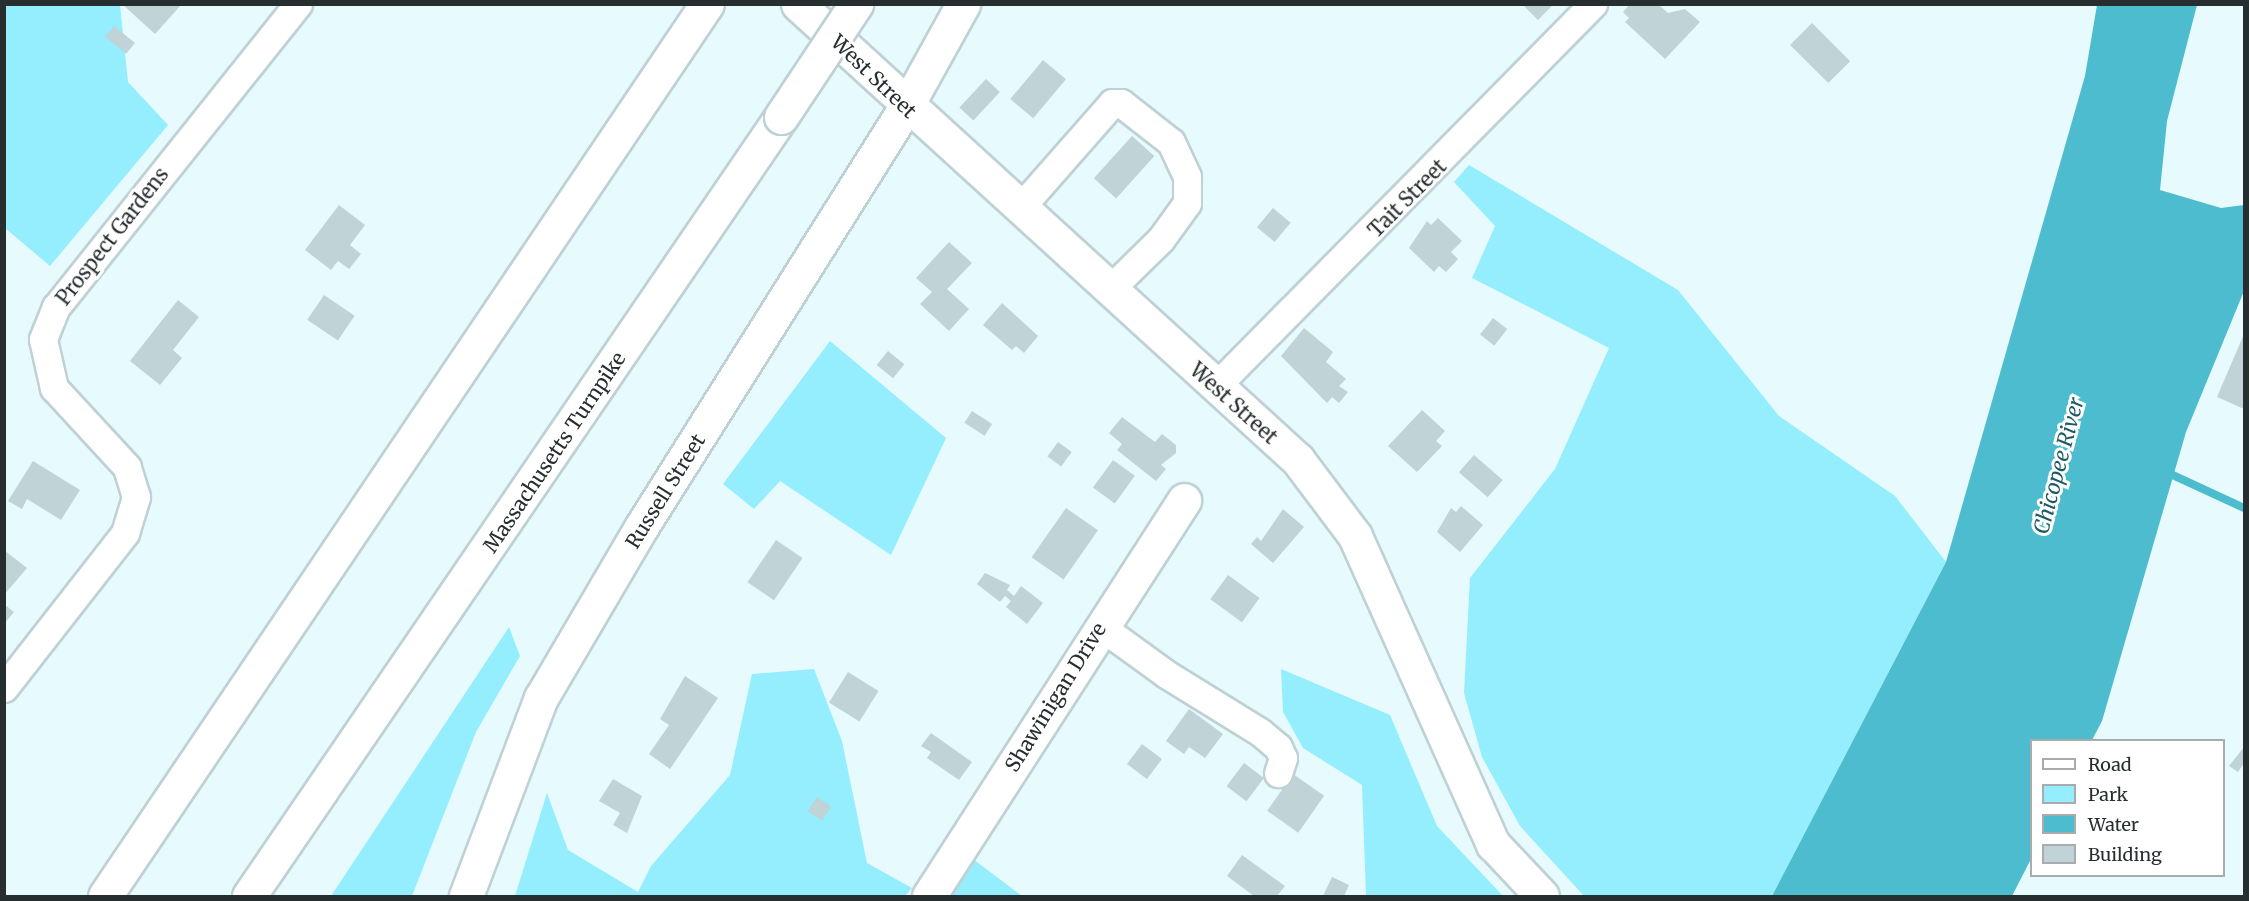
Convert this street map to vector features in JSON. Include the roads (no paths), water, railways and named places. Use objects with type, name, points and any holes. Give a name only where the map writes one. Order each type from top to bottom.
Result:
[{"type":"main road","points":[[105,897],[707,4]]},
{"type":"main road","name":"West Street","points":[[798,4],[906,107],[1298,460],[1355,536],[1493,844],[1542,897]]},
{"type":"main road","name":"Massachusetts Turnpike","points":[[249,897],[856,4]]},
{"type":"main road","name":"Russell Street","points":[[466,897],[541,698],[642,526],[906,107],[963,4]]},
{"type":"main road","name":"Shawinigan Drive","points":[[929,897],[1100,626],[1184,500]]},
{"type":"street","name":"Prospect Gardens","points":[[4,688],[125,533],[136,497],[127,467],[54,388],[43,339],[56,307],[298,4]]},
{"type":"street","name":"Tait Street","points":[[1216,386],[1593,4]]},
{"type":"street","points":[[1019,209],[1112,103],[1120,103],[1171,142],[1187,177],[1187,203],[1161,239],[1109,290]]},
{"type":"street","points":[[1100,626],[1269,739],[1283,758],[1278,773]]},
{"type":"water","name":"Chicopee River","points":[[2097,5],[2197,5],[2167,121],[2160,190],[2221,208],[2244,205],[2244,291],[2186,432],[2102,721],[2093,739],[2030,739],[2030,861],[2012,896],[1772,896],[1946,562],[2085,76]]},
{"type":"waterway","points":[[2164,471],[2244,508]]}]
